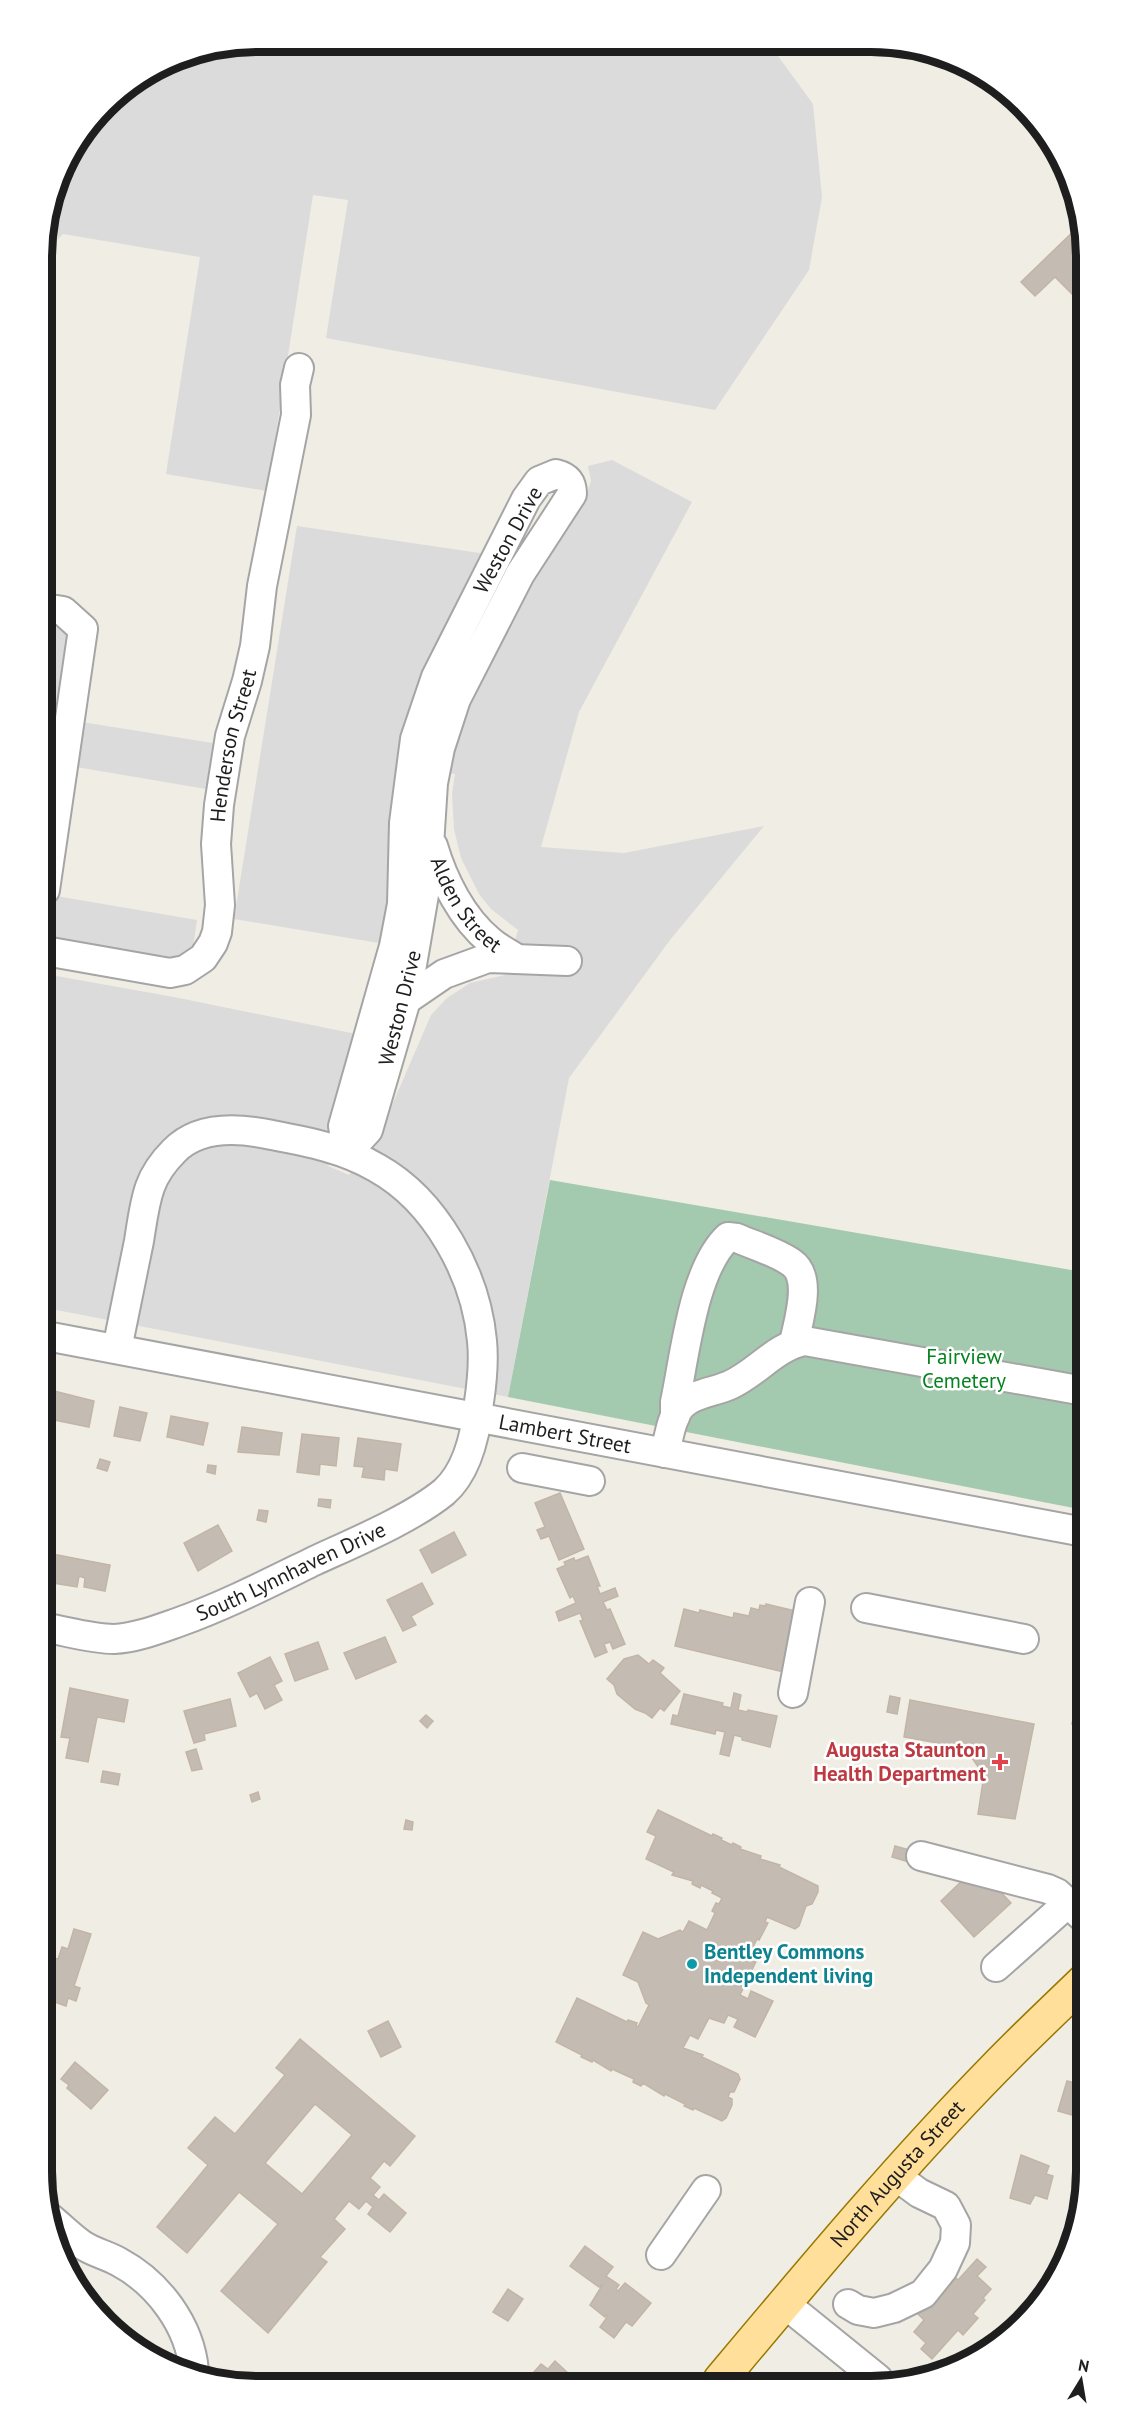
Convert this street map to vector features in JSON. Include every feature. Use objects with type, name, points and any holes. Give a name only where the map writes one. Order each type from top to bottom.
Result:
[{"type":"main road","name":"North Augusta Street","points":[[723,2376],[896,2176],[994,2069],[1076,1989]]},
{"type":"street","name":"Henderson Street","points":[[53,952],[170,973],[185,970],[198,962],[213,943],[220,906],[216,844],[219,805],[230,736],[255,646],[262,586],[296,414],[296,385],[299,368]]},
{"type":"street","name":"Weston Drive","points":[[347,1153],[368,1130],[394,997],[427,877],[433,783],[440,748],[456,699],[519,574],[572,494],[572,484],[568,479],[556,474],[539,481],[526,499],[450,646],[425,706],[410,768],[404,823],[402,904],[394,946],[394,997]]},
{"type":"street","points":[[53,609],[63,611],[83,629],[53,837]]},
{"type":"street","name":"Alden Street","points":[[430,837],[439,867],[466,913],[491,942],[517,959]]},
{"type":"street","name":"Alden Street","points":[[394,997],[465,964],[488,958],[567,961]]},
{"type":"street","name":"South Lynnhaven Drive","points":[[52,1629],[111,1639],[151,1632],[221,1607],[352,1543],[444,1491],[457,1475],[469,1453],[478,1417],[483,1372],[482,1341],[475,1304],[459,1260],[427,1211],[413,1196],[379,1168],[347,1153],[267,1133],[236,1130],[212,1131],[176,1149],[159,1168],[151,1185],[117,1349]]},
{"type":"street","points":[[675,1417],[675,1402],[700,1284],[721,1243],[728,1237],[737,1238],[794,1264],[804,1289],[794,1342]]},
{"type":"street","name":"Lambert Street","points":[[52,1337],[1076,1530]]},
{"type":"street","points":[[665,1453],[675,1417],[681,1406],[688,1400],[721,1389],[746,1377],[781,1349],[794,1342],[814,1341],[1076,1390]]},
{"type":"street","points":[[522,1468],[590,1481]]},
{"type":"street","points":[[793,1694],[810,1602]]},
{"type":"street","points":[[866,1608],[1024,1639]]},
{"type":"street","points":[[921,1856],[1048,1888],[1058,1893],[1076,1911]]},
{"type":"street","points":[[996,1967],[1076,1913]]},
{"type":"street","points":[[848,2304],[858,2310],[874,2313],[894,2308],[923,2294],[943,2269],[955,2243],[956,2225],[946,2206],[920,2193],[896,2176]]},
{"type":"street","points":[[661,2255],[706,2190]]},
{"type":"street","points":[[64,2239],[73,2251],[119,2262],[150,2284],[168,2304],[182,2327],[192,2365]]},
{"type":"street","points":[[784,2303],[874,2376]]},
{"type":"shaded area","points":[[775,52],[813,104],[822,197],[809,270],[715,410],[326,338],[348,200],[313,195],[267,491],[166,474],[200,257],[63,234],[53,244],[59,204],[68,179],[80,155],[112,112],[155,80],[179,68],[217,56],[244,53]]},
{"type":"shaded area","points":[[612,460],[692,502],[579,712],[541,847],[624,853],[764,826],[670,940],[569,1078],[508,1397],[52,1309],[53,975],[174,997],[366,1036],[328,1166],[349,1175],[380,1133],[431,1015],[447,998],[470,983],[505,975],[518,930],[491,909],[479,894],[461,858],[454,829],[452,794],[455,774],[406,765],[391,945],[234,919],[297,526],[541,562],[568,519],[586,496],[591,481],[588,466]]},
{"type":"shaded area","points":[[53,627],[78,632],[62,740],[53,738]]},
{"type":"shaded area","points":[[82,722],[225,745],[218,791],[76,767]]},
{"type":"shaded area","points":[[56,896],[197,920],[191,961],[53,939]]},
{"type":"green space","name":"Fairview Cemetery","points":[[550,1180],[1076,1271],[1076,1508],[508,1397]]},
{"type":"building","points":[[1075,230],[1076,298],[1055,277],[1035,296],[1021,282]]},
{"type":"building","points":[[52,1391],[94,1401],[89,1427],[52,1420]]},
{"type":"building","points":[[120,1407],[147,1413],[140,1441],[114,1436]]},
{"type":"building","points":[[171,1416],[208,1423],[203,1445],[167,1437]]},
{"type":"building","points":[[242,1427],[282,1433],[279,1455],[238,1452]]},
{"type":"building","points":[[302,1434],[339,1438],[336,1466],[320,1464],[319,1475],[297,1472]]},
{"type":"building","points":[[358,1438],[401,1444],[397,1471],[385,1469],[384,1480],[362,1477],[364,1467],[354,1466]]},
{"type":"building","points":[[100,1459],[110,1462],[107,1471],[97,1468]]},
{"type":"building","points":[[208,1465],[216,1466],[215,1474],[207,1472]]},
{"type":"building","points":[[560,1493],[584,1549],[559,1560],[549,1536],[541,1539],[537,1530],[545,1527],[535,1503]]},
{"type":"building","points":[[319,1499],[331,1500],[330,1508],[318,1506]]},
{"type":"building","points":[[259,1510],[268,1511],[266,1522],[257,1520]]},
{"type":"building","points":[[218,1525],[232,1551],[198,1571],[184,1543]]},
{"type":"building","points":[[454,1532],[466,1555],[432,1573],[420,1550]]},
{"type":"building","points":[[52,1554],[110,1565],[105,1591],[84,1587],[85,1578],[79,1576],[77,1587],[52,1583]]},
{"type":"building","points":[[588,1556],[600,1586],[597,1586],[600,1594],[615,1588],[618,1596],[603,1602],[607,1610],[610,1609],[625,1644],[613,1649],[610,1642],[604,1644],[607,1652],[595,1657],[580,1621],[583,1620],[580,1613],[559,1621],[556,1612],[576,1603],[573,1596],[570,1598],[557,1569],[566,1565],[564,1562]]},
{"type":"building","points":[[422,1583],[433,1604],[411,1616],[416,1625],[403,1631],[387,1600]]},
{"type":"building","points":[[766,1604],[800,1612],[784,1672],[675,1646],[684,1609],[699,1613],[700,1610],[733,1618],[734,1613],[749,1616],[751,1608],[759,1610],[760,1605],[766,1606]]},
{"type":"building","points":[[385,1637],[396,1662],[356,1679],[344,1653]]},
{"type":"building","points":[[318,1642],[328,1669],[295,1681],[285,1654]]},
{"type":"building","points":[[638,1655],[649,1664],[653,1660],[664,1668],[660,1673],[680,1691],[664,1711],[660,1708],[652,1718],[635,1709],[617,1694],[614,1685],[607,1679],[624,1659]]},
{"type":"building","points":[[270,1657],[282,1681],[274,1685],[282,1700],[265,1709],[257,1693],[250,1697],[238,1673]]},
{"type":"building","points":[[70,1688],[128,1700],[124,1722],[97,1717],[88,1762],[66,1758],[70,1738],[61,1737]]},
{"type":"building","points":[[734,1693],[741,1695],[738,1710],[777,1716],[770,1747],[742,1740],[742,1737],[734,1735],[729,1756],[720,1754],[725,1732],[716,1730],[715,1734],[671,1724],[673,1715],[678,1716],[684,1694],[723,1703],[722,1706],[731,1708]]},
{"type":"building","points":[[890,1696],[900,1698],[897,1714],[887,1712]]},
{"type":"building","points":[[230,1699],[236,1726],[204,1734],[205,1740],[194,1743],[184,1711]]},
{"type":"building","name":"Augusta Staunton Health Department","points":[[910,1700],[1034,1724],[1015,1819],[978,1814],[984,1775],[965,1748],[904,1737]]},
{"type":"building","points":[[1076,1704],[1076,1725],[1072,1724]]},
{"type":"building","points":[[426,1715],[433,1721],[427,1728],[420,1721]]},
{"type":"building","points":[[196,1749],[202,1769],[192,1771],[186,1752]]},
{"type":"building","points":[[103,1771],[120,1774],[118,1785],[101,1782]]},
{"type":"building","points":[[258,1792],[260,1799],[252,1802],[250,1795]]},
{"type":"building","name":"Bentley Commons Independent living","points":[[658,1810],[712,1836],[713,1834],[722,1838],[721,1840],[732,1845],[733,1843],[741,1847],[740,1849],[761,1856],[760,1859],[780,1865],[779,1867],[818,1886],[818,1892],[812,1904],[806,1906],[799,1926],[795,1929],[767,1917],[765,1922],[768,1923],[752,1949],[760,1953],[740,1995],[748,1999],[751,1991],[773,2001],[755,2037],[734,2027],[738,2019],[728,2015],[724,2023],[709,2018],[698,2039],[690,2035],[683,2048],[703,2055],[702,2057],[738,2074],[740,2079],[734,2092],[730,2092],[728,2097],[732,2099],[732,2105],[726,2118],[722,2121],[694,2108],[693,2110],[684,2106],[685,2104],[665,2094],[664,2096],[643,2083],[641,2086],[633,2082],[634,2079],[612,2069],[611,2071],[593,2060],[592,2062],[581,2057],[582,2055],[556,2042],[577,1998],[627,2022],[628,2020],[637,2023],[638,2027],[649,2005],[646,2003],[638,1982],[623,1975],[643,1932],[658,1939],[680,1930],[683,1932],[689,1921],[707,1930],[715,1913],[712,1911],[722,1898],[701,1885],[700,1888],[692,1884],[693,1881],[672,1875],[674,1872],[646,1859],[656,1836],[647,1832]]},
{"type":"building","points":[[406,1820],[413,1822],[412,1830],[404,1829]]},
{"type":"building","points":[[895,1846],[913,1851],[909,1862],[892,1857]]},
{"type":"building","points":[[970,1873],[989,1880],[1011,1903],[974,1937],[941,1901]]},
{"type":"building","points":[[74,1929],[91,1934],[74,1986],[80,1988],[76,2001],[68,1998],[66,2006],[52,2001],[55,1981],[52,1980],[52,1961],[53,1958],[58,1959],[62,1947],[68,1949]]},
{"type":"building","points":[[388,2021],[401,2047],[381,2057],[368,2031]]},
{"type":"building","points":[[300,2039],[415,2136],[390,2166],[384,2161],[370,2178],[380,2187],[373,2195],[379,2200],[384,2194],[406,2213],[390,2232],[368,2214],[373,2207],[366,2201],[359,2209],[349,2201],[334,2219],[345,2229],[320,2257],[327,2262],[268,2333],[221,2291],[278,2224],[239,2192],[187,2253],[157,2227],[208,2165],[188,2148],[215,2117],[235,2134],[285,2075],[276,2068]],"holes":[[[315,2104],[352,2135],[302,2194],[265,2163]]]},
{"type":"building","points":[[75,2062],[108,2090],[91,2109],[67,2088],[69,2085],[61,2079]]},
{"type":"building","points":[[1076,2078],[1076,2116],[1058,2111],[1067,2081],[1075,2083]]},
{"type":"building","points":[[1021,2155],[1049,2166],[1046,2174],[1053,2176],[1047,2199],[1035,2195],[1030,2204],[1010,2198]]},
{"type":"building","points":[[585,2246],[613,2267],[606,2276],[619,2285],[616,2289],[618,2291],[625,2283],[651,2303],[632,2326],[626,2322],[614,2338],[600,2327],[608,2316],[605,2317],[590,2305],[603,2284],[599,2287],[570,2266]]},
{"type":"building","points":[[977,2259],[986,2267],[977,2276],[991,2289],[973,2314],[978,2318],[963,2335],[958,2330],[932,2359],[921,2349],[926,2343],[914,2332],[924,2320],[918,2314],[953,2275],[958,2280]]},
{"type":"building","points":[[508,2289],[523,2299],[508,2321],[493,2312]]},
{"type":"building","points":[[555,2361],[568,2373],[565,2376],[530,2376],[541,2364],[548,2369]]},
{"type":"place","name":"Augusta Staunton Health Department","points":[[1000,1762]]},
{"type":"place","name":"Bentley Commons Independent living","points":[[692,1964]]}]
